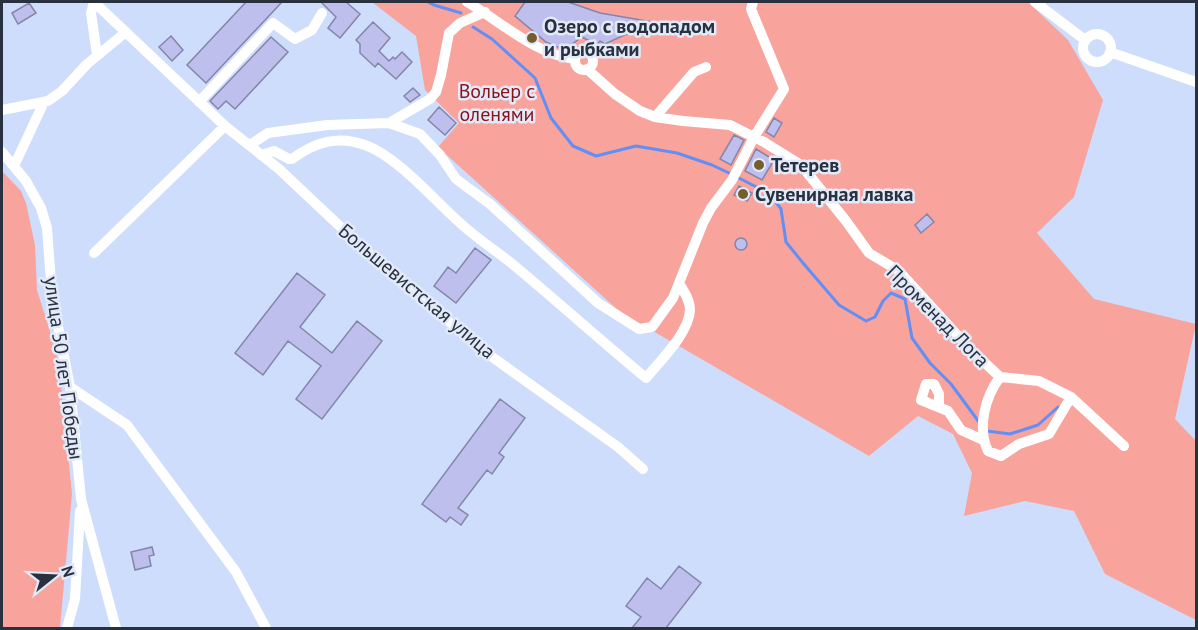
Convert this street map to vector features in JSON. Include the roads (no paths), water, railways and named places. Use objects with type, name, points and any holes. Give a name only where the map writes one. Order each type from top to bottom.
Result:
[{"type":"street","name":"Большевистская улица","points":[[94,2],[166,66],[225,126],[279,169],[382,266],[470,339],[618,447],[643,470]]},
{"type":"street","points":[[94,2],[91,13],[97,55]]},
{"type":"street","points":[[467,2],[485,12]]},
{"type":"street","points":[[250,145],[268,133],[327,125],[389,123],[420,134],[441,155],[456,178],[490,204],[598,303],[639,329],[652,327],[673,298],[698,231],[711,208],[732,180],[754,137],[784,89],[751,9],[753,2]]},
{"type":"street","points":[[1035,2],[1085,40]]},
{"type":"street","points":[[389,123],[430,99],[436,92],[441,75],[449,33],[460,23],[485,12]]},
{"type":"street","name":"Променад Лога","points":[[485,12],[510,31],[562,58],[575,59],[580,53],[589,54],[592,61],[588,69],[640,111],[655,117],[730,125],[801,165],[869,253],[899,271],[970,349],[999,377],[1039,381],[1071,397],[1124,446]]},
{"type":"street","points":[[199,102],[273,23],[295,39],[312,30],[322,14]]},
{"type":"street","points":[[2,110],[44,102],[62,91],[97,55],[126,32]]},
{"type":"street","points":[[1092,34],[1101,34],[1110,43],[1110,52],[1101,61],[1091,61],[1084,54],[1085,40],[1092,34]]},
{"type":"street","points":[[1110,52],[1197,82]]},
{"type":"street","points":[[655,117],[694,72],[706,67]]},
{"type":"street","points":[[14,166],[44,102]]},
{"type":"street","points":[[94,253],[225,126]]},
{"type":"street","points":[[261,155],[274,151],[292,159],[323,142],[339,139],[366,145],[378,151],[434,197],[466,228],[646,378],[684,328],[690,311],[679,283]]},
{"type":"street","name":"улица 50 лет Победы","points":[[2,152],[26,181],[41,208],[47,228],[52,296],[70,387],[81,499],[116,628]]},
{"type":"street","name":"Променад Лога","points":[[983,440],[981,425],[990,390],[999,377]]},
{"type":"street","points":[[70,387],[127,425],[236,572],[267,628]]},
{"type":"street","points":[[939,406],[948,411],[961,430],[983,440],[988,451],[1001,456],[1019,444],[1049,434],[1071,397]]},
{"type":"street","points":[[67,628],[75,599],[81,499]]},
{"type":"waterway","points":[[428,2],[461,13]]},
{"type":"waterway","points":[[473,27],[492,39],[535,78],[551,118],[573,146],[596,156],[636,146],[677,153],[729,173]]},
{"type":"waterway","points":[[737,177],[770,194],[781,209],[786,242],[839,305],[866,321],[875,317],[883,301],[891,293],[905,299],[912,338],[930,363],[951,384],[979,422]]},
{"type":"waterway","points":[[987,431],[1010,434],[1038,425],[1058,407]]},
{"type":"place","name":"Озеро с водопадом и рыбками","points":[[532,38]]},
{"type":"place","name":"Тетерев","points":[[759,165]]},
{"type":"place","name":"Сувенирная лавка","points":[[743,194]]},
{"type":"park label","name":"Вольер с оленями","points":[[497,102]]}]
